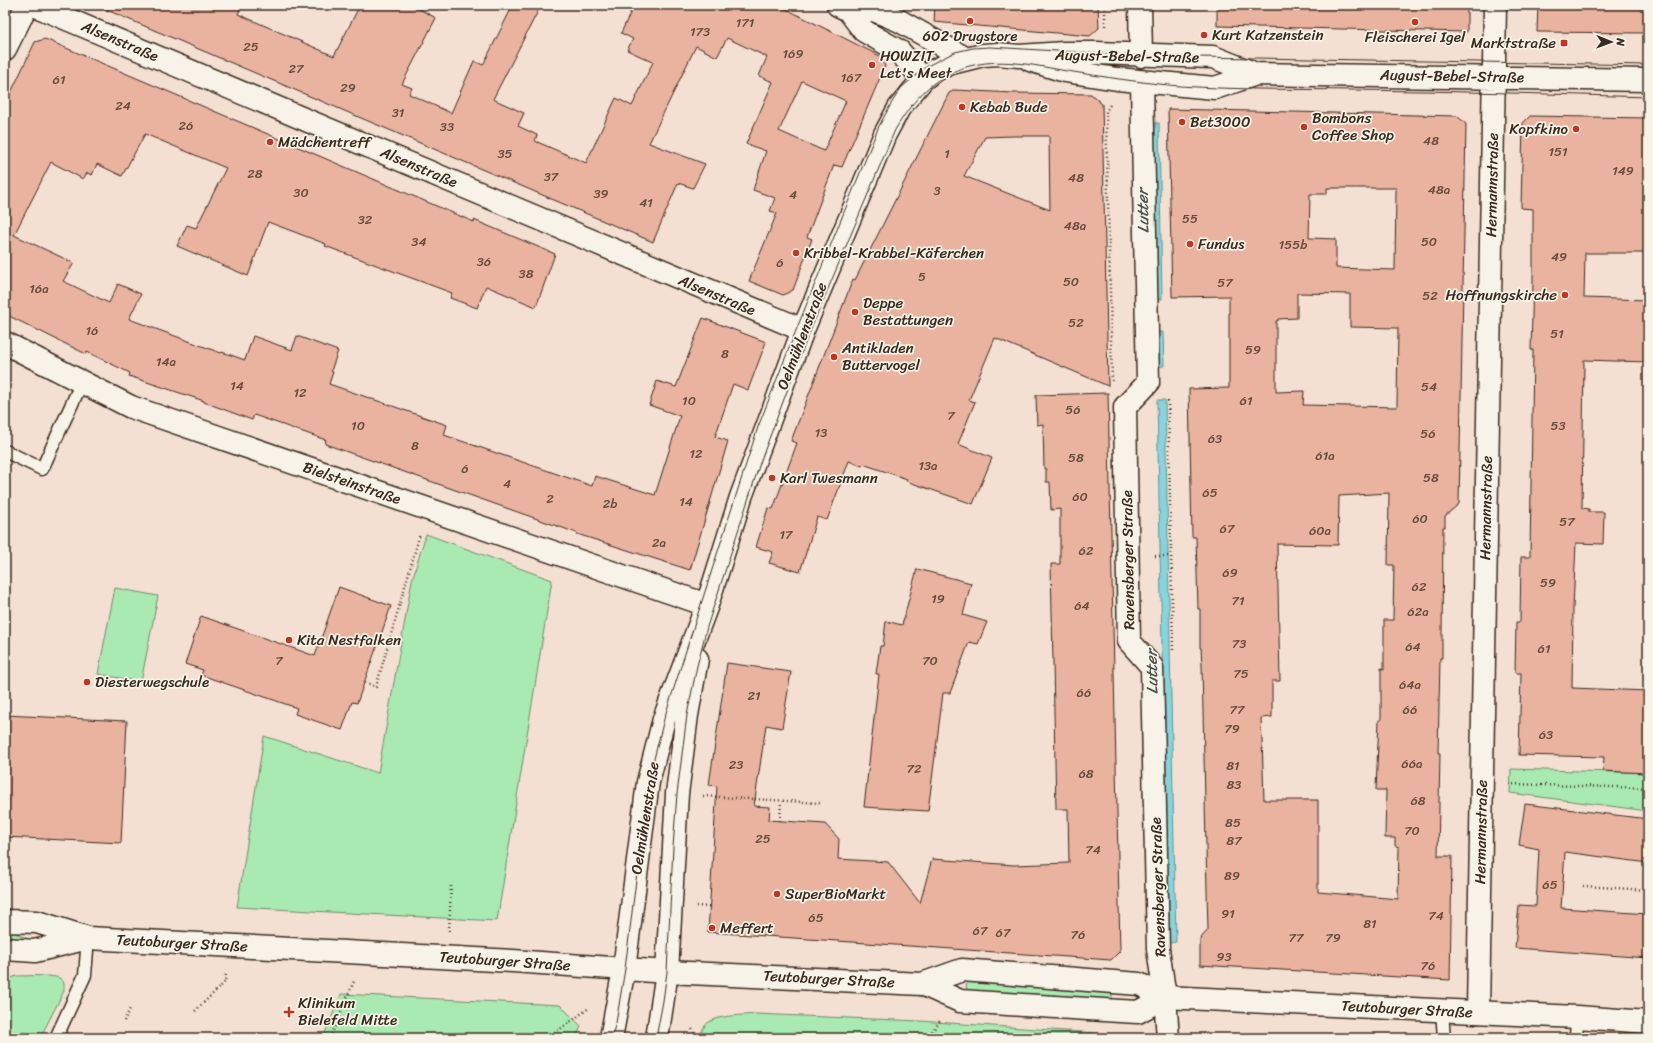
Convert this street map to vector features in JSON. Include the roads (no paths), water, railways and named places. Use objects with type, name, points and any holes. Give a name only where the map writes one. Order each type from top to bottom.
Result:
[{"type":"street","points":[[5,49],[27,5]]},
{"type":"street","name":"Alsenstraße","points":[[34,5],[460,184],[693,285],[803,330]]},
{"type":"street","points":[[1140,5],[1140,56]]},
{"type":"street","name":"Hermannstraße","points":[[1478,1012],[1495,5]]},
{"type":"street","points":[[843,8],[874,10],[898,20],[965,58]]},
{"type":"street","points":[[843,8],[864,31],[899,51],[923,79]]},
{"type":"street","name":"August-Bebel-Straße","points":[[965,58],[998,54],[1019,56],[1064,53],[1213,57],[1256,74]]},
{"type":"street","name":"August-Bebel-Straße","points":[[1019,56],[1065,71],[1142,82],[1215,88],[1256,74],[1648,80]]},
{"type":"street","name":"Oelmühlenstraße","points":[[611,1038],[624,969],[648,782],[664,719],[707,605],[741,497],[803,330],[885,134],[899,108],[923,79],[940,68],[965,58]]},
{"type":"street","name":"Ravensberger Straße","points":[[1142,82],[1148,383],[1125,407],[1129,641],[1152,667],[1158,949],[1165,997],[1168,1038]]},
{"type":"street","name":"Bielsteinstraße","points":[[5,343],[131,407],[707,605]]},
{"type":"street","name":"Oelmühlenstraße","points":[[657,1038],[667,972],[677,794],[687,715],[707,605]]},
{"type":"street","name":"Teutoburger Straße","points":[[5,921],[37,922],[88,938],[366,953],[667,972],[922,984],[960,1001],[1138,1012],[1165,997]]},
{"type":"street","name":"Teutoburger Straße","points":[[5,949],[35,950],[88,938]]},
{"type":"street","name":"Teutoburger Straße","points":[[922,984],[962,970],[1139,984],[1165,997],[1577,1017],[1648,1022]]},
{"type":"lane","points":[[5,451],[42,469],[82,382]]},
{"type":"lane","points":[[56,1038],[85,975],[88,938]]},
{"type":"lane","points":[[1442,1011],[1444,1038]]},
{"type":"lane","points":[[1576,1038],[1577,1017]]},
{"type":"water","points":[[1152,123],[1159,123],[1162,299],[1155,299]]},
{"type":"water","points":[[1156,332],[1163,332],[1164,366],[1156,367]]},
{"type":"water","points":[[1157,400],[1165,400],[1176,942],[1168,943]]},
{"type":"tram line","points":[[611,1038],[616,1023],[625,969],[648,783],[664,719],[758,427],[879,126],[901,88],[927,66],[955,52],[973,48],[990,47],[1141,56],[1648,65]]},
{"type":"tram line","points":[[656,1038],[667,972],[677,794],[687,715],[707,627],[761,460],[806,341],[895,130],[910,107],[927,88],[948,74],[960,69],[974,65],[997,62],[1033,65],[1138,82],[1180,86],[1245,89],[1390,90],[1648,97]]},
{"type":"place","name":"602 Drugstore","points":[[970,21]]},
{"type":"place","name":"Fleischerei Igel","points":[[1415,22]]},
{"type":"place","name":"Kurt Katzenstein","points":[[1204,35]]},
{"type":"place","name":"Marktstraße","points":[[1564,43]]},
{"type":"place","name":"HOWZIT Let's Meet","points":[[872,65]]},
{"type":"place","name":"Kebab Bude","points":[[962,107]]},
{"type":"place","name":"Bet3000","points":[[1182,122]]},
{"type":"place","name":"Bombons Coffee Shop","points":[[1304,127]]},
{"type":"place","name":"Kopfkino","points":[[1576,129]]},
{"type":"place","name":"Mädchentreff","points":[[270,142]]},
{"type":"place","name":"Fundus","points":[[1190,244]]},
{"type":"place","name":"Kribbel-Krabbel-Käferchen","points":[[796,253]]},
{"type":"place","name":"Hoffnungskirche","points":[[1565,295]]},
{"type":"place","name":"Deppe Bestattungen","points":[[855,312]]},
{"type":"place","name":"Antikladen Buttervogel","points":[[834,357]]},
{"type":"place","name":"Karl Twesmann","points":[[772,478]]},
{"type":"place","name":"Kita Nestfalken","points":[[289,640]]},
{"type":"place","name":"Diesterwegschule","points":[[87,682]]},
{"type":"place","name":"SuperBioMarkt","points":[[777,894]]},
{"type":"place","name":"Meffert","points":[[712,928]]},
{"type":"place","name":"Klinikum Bielefeld Mitte","points":[[289,1012]]},
{"type":"water label","name":"Lutter","points":[[1142,211]]},
{"type":"water label","name":"Lutter","points":[[1151,672]]}]
